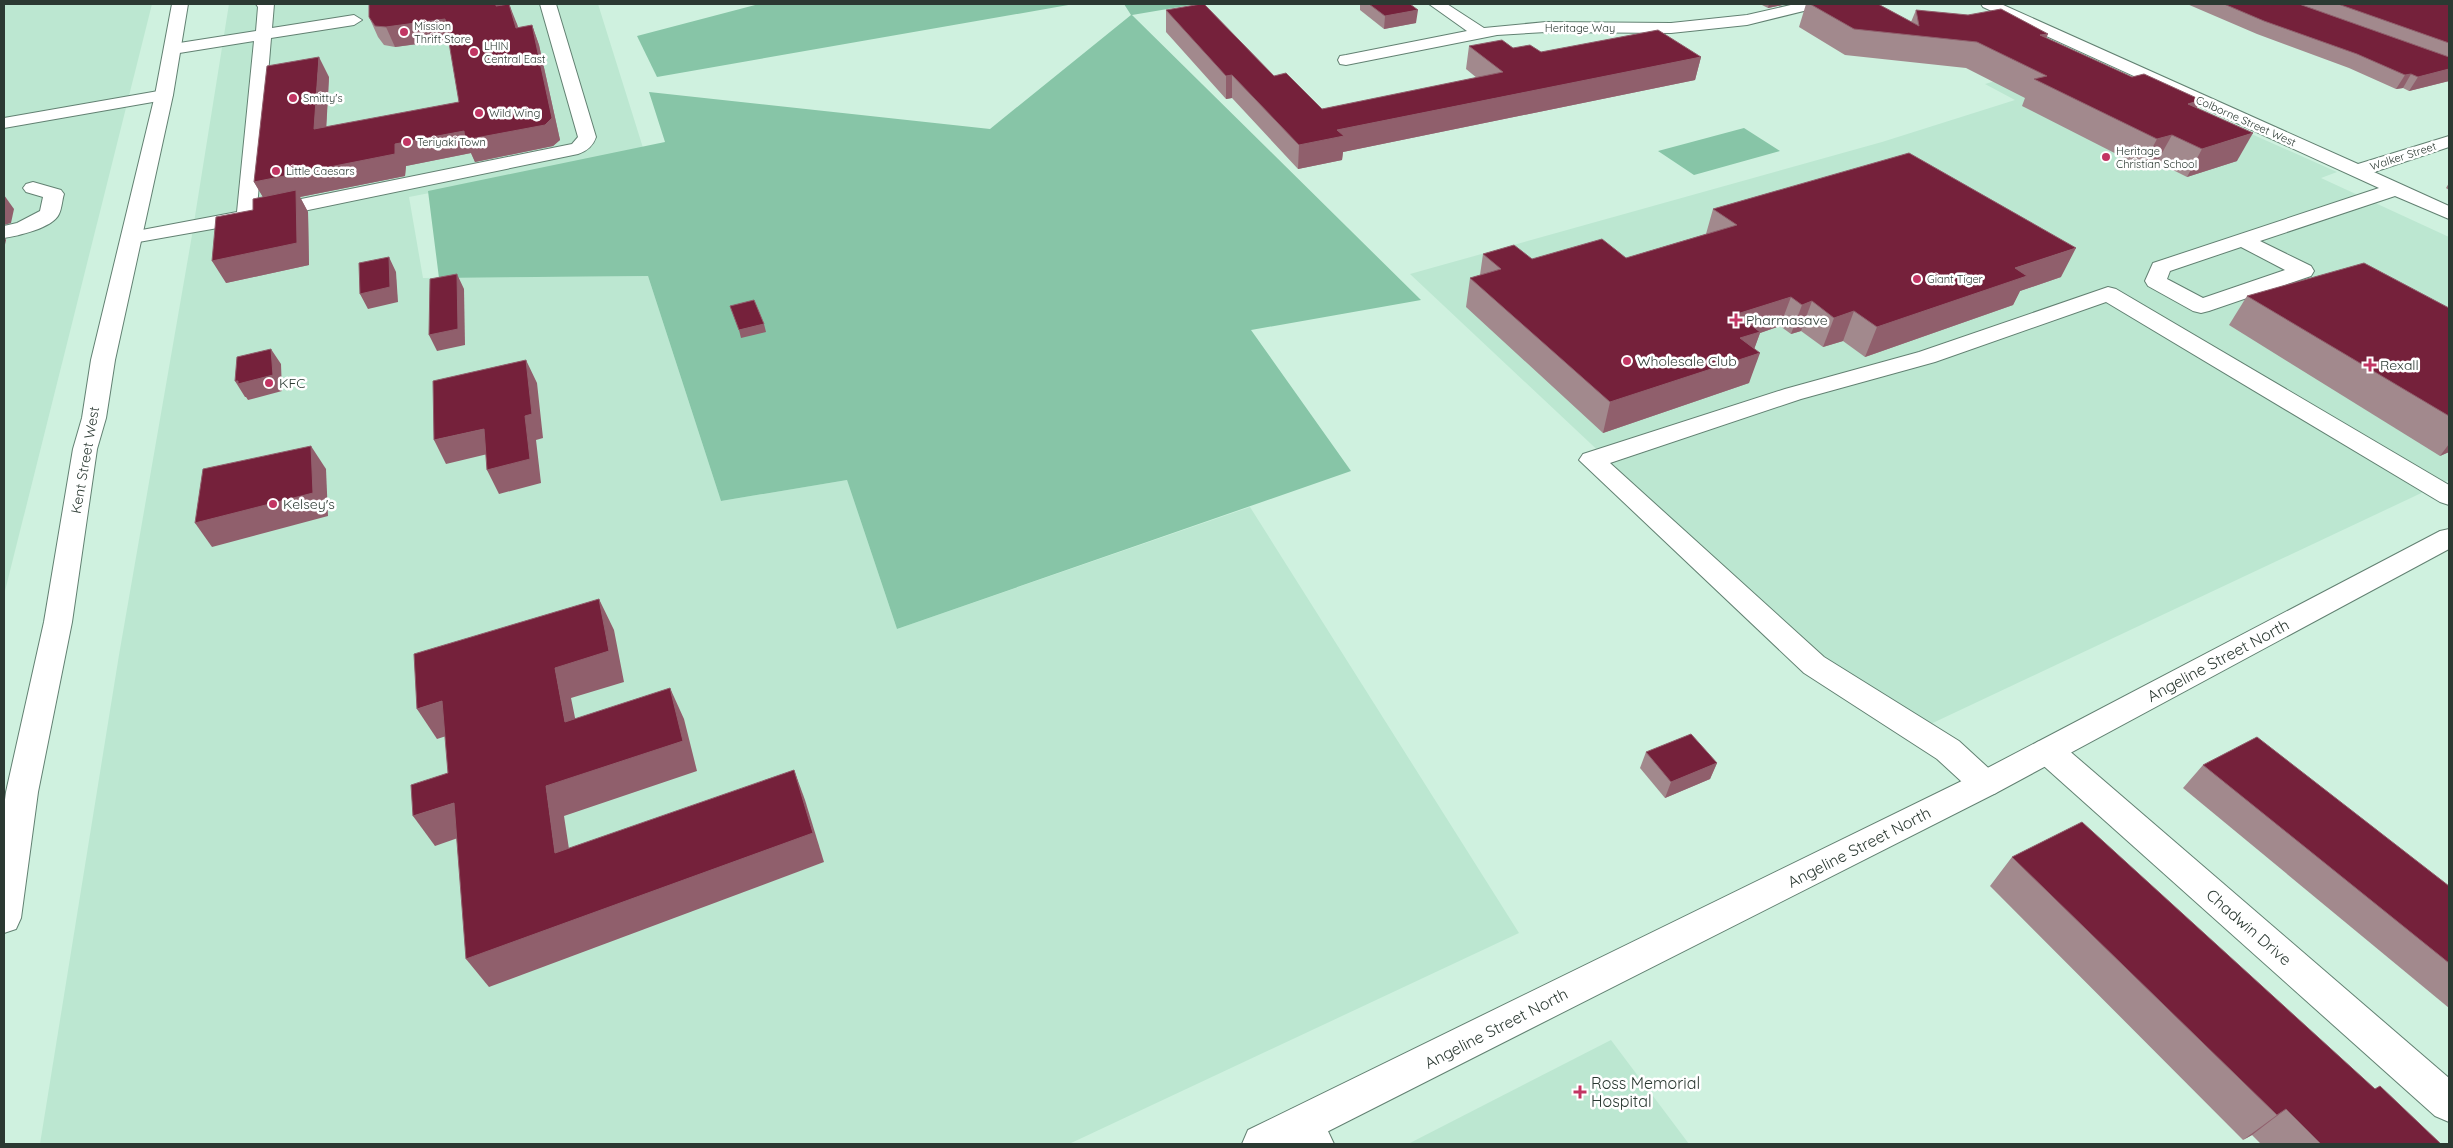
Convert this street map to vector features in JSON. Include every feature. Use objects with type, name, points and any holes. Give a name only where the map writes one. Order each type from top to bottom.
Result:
[{"type":"main road","name":"Kent Street West","points":[[4,918],[22,792],[58,622],[85,449],[94,418],[103,360],[133,237],[164,95],[180,4]]},
{"type":"main road","points":[[246,217],[254,154],[254,129],[266,4],[264,4]]},
{"type":"main road","points":[[133,237],[246,217],[578,148],[585,142],[587,137],[548,4]]},
{"type":"main road","points":[[1437,4],[1481,33]]},
{"type":"main road","name":"Heritage Way","points":[[1346,60],[1481,33],[1546,27],[1671,28],[1747,20],[1814,4]]},
{"type":"main road","name":"Colborne Street West","points":[[1989,4],[2449,213]]},
{"type":"main road","points":[[173,49],[354,20]]},
{"type":"main road","points":[[4,123],[164,95]]},
{"type":"main road","name":"Walker Street","points":[[2357,171],[2449,141]]},
{"type":"main road","points":[[4,232],[23,228],[48,214],[54,194],[34,188]]},
{"type":"main road","points":[[2243,240],[2303,271],[2201,306],[2156,281],[2160,267],[2396,189]]},
{"type":"main road","points":[[1985,784],[1948,750],[1814,665],[1592,460],[1793,394],[1927,357],[2108,294],[2449,496]]},
{"type":"main road","name":"Angeline Street North","points":[[1262,1144],[1309,1134],[1985,784],[2449,538]]},
{"type":"main road","name":"Chadwin Drive","points":[[2048,751],[2449,1103]]},
{"type":"shaded area","points":[[4,4],[152,4],[4,595]]},
{"type":"shaded area","points":[[229,4],[598,4],[644,151],[409,197],[423,278],[648,276],[721,501],[847,480],[897,629],[1250,507],[1519,933],[1069,1144],[40,1144],[119,655],[191,241]]},
{"type":"shaded area","points":[[759,4],[1074,4],[657,77],[637,36]]},
{"type":"shaded area","points":[[1124,4],[1197,4],[1132,15],[1421,300],[1251,330],[1351,471],[897,629],[847,480],[721,501],[648,276],[439,278],[428,191],[665,142],[649,92],[990,129],[1131,15]]},
{"type":"shaded area","points":[[2078,57],[2337,172],[2321,178],[2449,237],[2449,480],[1903,737],[1410,274],[1882,142],[2015,100],[1985,84]]},
{"type":"shaded area","points":[[1744,128],[1780,151],[1694,175],[1658,151]]},
{"type":"shaded area","name":"Ross Memorial Hospital","points":[[1611,1040],[1689,1144],[1408,1144]]},
{"type":"building","points":[[369,4],[496,4],[496,6],[509,4],[516,28],[532,25],[552,118],[545,125],[465,140],[464,131],[395,144],[395,154],[254,182],[267,66],[319,57],[314,129],[459,102],[445,19],[386,27],[375,26],[369,17]]},
{"type":"building","points":[[1204,4],[1274,76],[1286,73],[1322,109],[1503,72],[1469,46],[1502,40],[1513,48],[1530,45],[1541,52],[1658,30],[1701,57],[1337,130],[1344,136],[1299,145],[1232,75],[1226,76],[1166,10]]},
{"type":"building","points":[[1369,4],[1410,4],[1418,10],[1385,16]]},
{"type":"building","points":[[1810,4],[1878,4],[1919,26],[1916,10],[1968,15],[2001,9],[2048,34],[2040,35],[2132,77],[2144,74],[2201,100],[2188,104],[2253,133],[2202,149],[2172,135],[2157,139],[2034,79],[2047,76],[1977,42],[1854,29]]},
{"type":"building","points":[[2224,4],[2299,4],[2449,57],[2449,69],[2418,77],[2411,74],[2405,75],[2357,54],[2264,21]]},
{"type":"building","points":[[2338,4],[2449,4],[2449,43]]},
{"type":"building","points":[[1909,153],[2076,248],[2015,268],[2027,276],[1877,327],[1854,311],[1834,318],[1812,301],[1802,305],[1791,297],[1737,314],[1760,332],[1740,338],[1760,353],[1610,402],[1470,278],[1501,269],[1483,254],[1514,245],[1532,259],[1602,239],[1626,258],[1737,225],[1713,209]]},
{"type":"building","points":[[296,190],[297,243],[212,261],[216,217],[253,210],[253,199]]},
{"type":"building","points":[[389,257],[390,287],[360,294],[359,263]]},
{"type":"building","points":[[2364,263],[2449,308],[2449,416],[2247,296]]},
{"type":"building","points":[[457,274],[458,329],[429,335],[430,279]]},
{"type":"building","points":[[754,300],[764,324],[739,330],[730,306]]},
{"type":"building","points":[[271,349],[273,375],[238,384],[238,381],[235,381],[237,357]]},
{"type":"building","points":[[526,360],[532,414],[525,416],[530,459],[487,470],[484,429],[434,440],[433,381]]},
{"type":"building","points":[[311,446],[313,493],[195,523],[203,469]]},
{"type":"building","points":[[599,599],[609,651],[555,668],[565,722],[670,688],[683,741],[546,786],[555,853],[794,770],[813,833],[466,959],[454,803],[413,816],[411,785],[448,773],[442,701],[417,709],[414,654]]},
{"type":"building","points":[[1691,734],[1717,763],[1671,782],[1646,752]]},
{"type":"building","points":[[2257,737],[2449,886],[2449,963],[2203,765]]},
{"type":"building","points":[[2082,822],[2375,1089],[2380,1086],[2441,1144],[2321,1144],[2286,1109],[2277,1115],[2012,857]]},
{"type":"place","name":"Mission Thrift Store","points":[[404,32]]},
{"type":"place","name":"LHIN Central East","points":[[474,52]]},
{"type":"place","name":"Smitty's","points":[[293,98]]},
{"type":"place","name":"Wild Wing","points":[[479,113]]},
{"type":"place","name":"Teriyaki Town","points":[[407,142]]},
{"type":"place","name":"Heritage Christian School","points":[[2106,157]]},
{"type":"place","name":"Little Caesars","points":[[276,171]]},
{"type":"place","name":"Giant Tiger","points":[[1917,279]]},
{"type":"place","name":"Pharmasave","points":[[1736,320]]},
{"type":"place","name":"Wholesale Club","points":[[1627,361]]},
{"type":"place","name":"Rexall","points":[[2370,365]]},
{"type":"place","name":"KFC","points":[[269,383]]},
{"type":"place","name":"Kelsey's","points":[[273,504]]},
{"type":"place","name":"Ross Memorial Hospital","points":[[1580,1092]]}]
